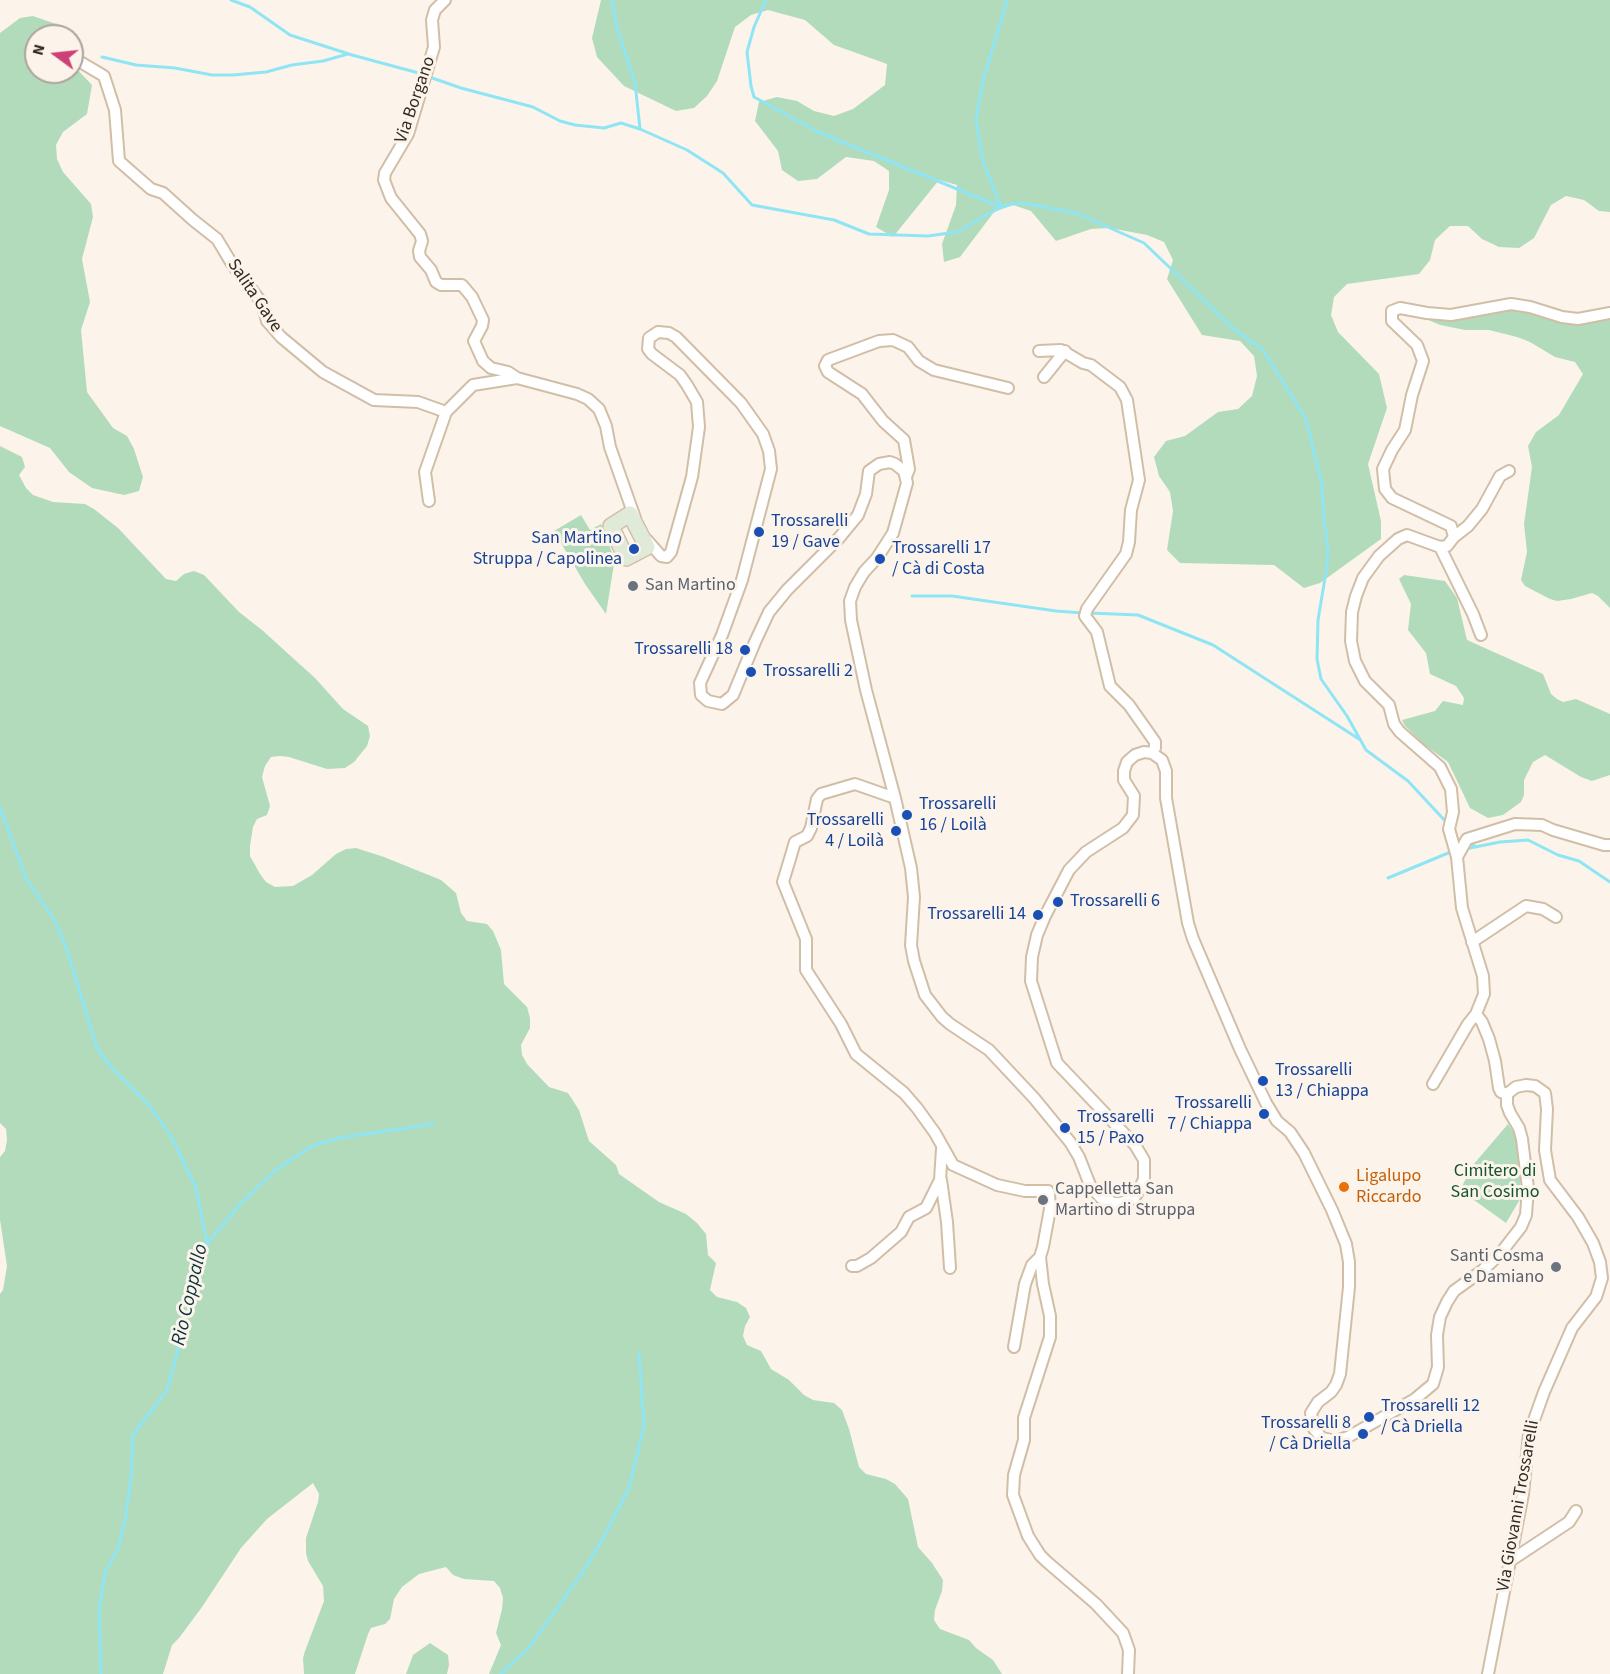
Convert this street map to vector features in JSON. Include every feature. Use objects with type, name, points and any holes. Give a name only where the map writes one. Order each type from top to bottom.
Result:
[{"type":"street","name":"Via Borgano","points":[[445,0],[435,10],[432,20],[434,47],[412,124],[385,173],[384,180],[391,198],[420,234],[422,241],[420,257],[431,270],[436,282],[441,285],[462,285],[469,291],[483,320],[474,341],[483,361],[491,368],[508,372],[517,378]]},
{"type":"street","name":"Salita Gave","points":[[84,64],[104,76],[115,110],[119,161],[151,189],[163,193],[217,238],[232,264],[262,303],[267,321],[281,337],[323,372],[374,400],[418,402],[446,412]]},
{"type":"street","points":[[1454,537],[1452,526],[1392,498],[1385,489],[1383,469],[1388,456],[1405,430],[1412,395],[1423,361],[1417,345],[1392,321],[1392,311],[1400,308],[1451,315],[1511,304],[1578,319],[1610,312]]},
{"type":"street","points":[[429,501],[425,472],[446,412],[473,385],[517,378],[577,394],[588,399],[598,409],[606,426],[610,447],[630,507],[650,548],[663,558],[671,552],[676,540],[694,470],[699,427],[696,402],[687,385],[680,375],[652,354],[648,348],[648,341],[655,333],[665,332],[676,337],[755,420],[763,434],[770,460],[771,469],[765,499],[742,580],[722,635],[700,683],[701,695],[708,701],[722,704],[733,695],[769,612],[778,599],[852,524],[863,506],[869,471],[874,466],[885,462],[896,464],[906,477]]},
{"type":"street","points":[[1008,388],[934,370],[919,361],[908,347],[893,340],[879,341],[835,356],[825,364],[826,368],[836,377],[861,394],[883,421],[904,440],[909,469],[893,533],[877,558],[864,572],[850,601],[851,620],[866,690],[896,798],[910,868],[914,897],[911,945],[919,979],[926,995],[950,1024],[989,1050],[1035,1098],[1070,1142],[1079,1157],[1090,1185],[1101,1198],[1121,1203],[1134,1198],[1145,1172],[1144,1160],[1135,1145],[1057,1064],[1031,981],[1032,957],[1037,935],[1063,880],[1077,860],[1118,832],[1131,820],[1135,800],[1124,780],[1127,762],[1135,755],[1144,752],[1152,753],[1162,760],[1165,768],[1166,798],[1188,923],[1193,939],[1266,1103],[1277,1121],[1290,1132],[1304,1153],[1346,1244],[1350,1287],[1340,1374],[1336,1386],[1318,1402],[1311,1413],[1314,1429],[1322,1438],[1336,1441],[1348,1437],[1415,1400],[1433,1384],[1438,1367],[1437,1335],[1440,1317],[1447,1302],[1454,1291],[1483,1270],[1500,1254],[1521,1227],[1527,1209],[1528,1188],[1522,1139],[1507,1105],[1507,1094],[1503,1094],[1499,1088],[1490,1039],[1476,1014]]},
{"type":"street","points":[[1039,351],[1065,351],[1097,369],[1122,391],[1128,405],[1139,480],[1131,510],[1128,548],[1084,616],[1097,632],[1110,686],[1129,705],[1155,742],[1152,753]]},
{"type":"street","points":[[1044,377],[1065,351]]},
{"type":"street","points":[[1433,1084],[1476,1014],[1482,1001],[1484,985],[1462,908],[1457,856],[1449,829],[1453,812],[1451,789],[1440,767],[1394,724],[1389,705],[1365,681],[1354,661],[1350,634],[1352,612],[1363,578],[1388,548],[1407,535],[1440,547],[1447,546],[1482,509],[1500,476],[1509,471]]},
{"type":"street","points":[[1440,547],[1481,635]]},
{"type":"street","points":[[896,798],[855,784],[823,793],[817,800],[812,828],[804,837],[795,842],[782,880],[806,939],[806,970],[841,1024],[856,1054],[910,1099],[926,1118],[953,1165],[986,1181],[1025,1191],[1048,1191],[1050,1209],[1040,1257],[1050,1316],[1050,1337],[1024,1418],[1024,1440],[1014,1475],[1013,1495],[1028,1536],[1040,1555],[1096,1604],[1123,1633],[1129,1650],[1128,1674]]},
{"type":"street","points":[[1457,856],[1467,839],[1515,824],[1542,825],[1610,845]]},
{"type":"street","points":[[1472,942],[1526,906],[1543,909],[1556,917]]},
{"type":"street","name":"Via Giovanni Trossarelli","points":[[1488,1674],[1523,1494],[1529,1434],[1572,1328],[1596,1297],[1602,1278],[1600,1262],[1593,1243],[1578,1217],[1550,1180],[1545,1150],[1547,1109],[1545,1093],[1535,1086],[1526,1084],[1516,1087],[1507,1094]]},
{"type":"street","points":[[942,1147],[940,1180],[947,1222],[950,1268]]},
{"type":"street","points":[[852,1266],[862,1264],[898,1236],[909,1217],[926,1208],[940,1180]]},
{"type":"street","points":[[1014,1347],[1024,1284],[1032,1265],[1040,1257]]},
{"type":"street","points":[[1510,1561],[1569,1522],[1576,1511]]},
{"type":"green space","points":[[601,0],[1610,0],[1610,212],[1599,211],[1584,200],[1566,196],[1551,205],[1534,238],[1519,248],[1499,247],[1482,239],[1468,226],[1450,226],[1435,240],[1430,260],[1419,274],[1347,284],[1334,297],[1331,315],[1338,332],[1379,374],[1387,408],[1368,464],[1381,521],[1381,539],[1320,583],[1304,588],[1274,565],[1180,563],[1167,550],[1173,511],[1170,492],[1159,476],[1154,457],[1166,441],[1185,436],[1218,412],[1238,409],[1252,396],[1257,376],[1254,356],[1240,341],[1202,335],[1167,279],[1173,260],[1164,242],[1147,235],[1110,228],[1091,229],[1056,241],[1031,211],[1013,205],[994,212],[960,257],[944,262],[942,244],[956,205],[957,185],[939,180],[893,237],[876,227],[889,190],[889,171],[874,161],[846,157],[817,179],[798,181],[782,170],[778,151],[755,121],[759,102],[777,97],[797,101],[814,111],[834,116],[853,109],[885,85],[887,64],[834,45],[805,20],[768,10],[751,15],[735,27],[717,81],[707,96],[694,108],[676,111],[624,86],[597,57],[592,38]]},
{"type":"green space","points":[[33,16],[56,24],[24,24],[24,84],[84,84],[84,77],[92,85],[87,114],[63,132],[56,145],[57,159],[63,172],[91,204],[93,217],[82,259],[90,302],[81,330],[87,392],[113,428],[127,436],[134,449],[143,477],[139,491],[124,495],[92,488],[69,472],[50,448],[0,426],[0,33],[20,18]]},
{"type":"green space","points":[[1513,310],[1550,318],[1610,318],[1610,608],[1592,593],[1557,601],[1550,599],[1525,586],[1521,580],[1527,552],[1524,524],[1532,467],[1528,446],[1536,432],[1559,415],[1583,374],[1575,362],[1555,357],[1517,337],[1489,330],[1465,330],[1440,325],[1424,318],[1452,320]]},
{"type":"green space","points":[[0,446],[22,457],[25,467],[19,475],[33,495],[53,502],[85,504],[94,509],[118,528],[166,579],[176,581],[184,574],[194,571],[204,575],[239,612],[315,678],[343,709],[368,726],[370,736],[367,746],[354,762],[345,768],[327,769],[289,757],[271,757],[262,777],[270,806],[267,815],[257,819],[253,827],[250,846],[250,856],[260,874],[266,882],[275,887],[293,886],[312,875],[336,854],[346,849],[356,848],[441,880],[456,893],[461,913],[467,921],[487,924],[493,931],[501,950],[504,984],[527,1007],[530,1028],[521,1045],[522,1055],[527,1064],[549,1087],[568,1093],[579,1110],[589,1141],[616,1165],[619,1174],[659,1202],[686,1214],[706,1234],[708,1255],[716,1263],[710,1290],[717,1297],[737,1302],[746,1308],[750,1317],[743,1336],[747,1345],[761,1351],[771,1369],[789,1380],[804,1395],[813,1400],[834,1403],[842,1410],[859,1467],[866,1474],[895,1484],[908,1499],[918,1547],[943,1580],[934,1620],[940,1629],[969,1640],[993,1660],[1002,1674],[489,1674],[501,1645],[496,1633],[503,1598],[500,1588],[494,1581],[464,1579],[453,1575],[446,1567],[419,1574],[402,1587],[394,1599],[390,1619],[385,1624],[371,1628],[355,1674],[304,1674],[303,1658],[324,1601],[323,1586],[308,1561],[306,1553],[306,1538],[319,1494],[313,1483],[267,1519],[241,1548],[202,1607],[172,1645],[163,1674],[0,1674],[0,1294],[3,1290],[7,1266],[0,1220],[0,1157],[5,1151],[7,1140],[6,1129],[0,1123]]},
{"type":"green space","points":[[581,515],[590,530],[601,524],[613,555],[614,564],[606,614],[585,584],[554,531]]},
{"type":"green space","points":[[1404,575],[1445,581],[1457,598],[1467,640],[1543,674],[1551,694],[1557,699],[1563,702],[1576,699],[1610,714],[1610,775],[1592,781],[1581,777],[1545,755],[1533,762],[1524,780],[1524,795],[1521,802],[1503,815],[1488,818],[1470,808],[1448,762],[1422,743],[1402,720],[1435,711],[1443,701],[1463,705],[1464,698],[1456,686],[1430,674],[1426,653],[1408,630],[1411,604],[1399,579]]},
{"type":"green space","name":"Cimitero di San Cosimo","points":[[1508,1124],[1516,1136],[1522,1196],[1506,1223],[1460,1190],[1473,1165]]},
{"type":"green space","points":[[430,1643],[448,1655],[447,1674],[406,1674],[413,1655]]},
{"type":"waterway","points":[[231,0],[250,7],[290,35],[461,88],[533,107],[560,121],[604,128],[621,123],[640,129],[687,150],[723,173],[752,205],[834,220],[869,234],[928,236],[957,232],[1001,207],[1016,203],[1028,204],[1076,213],[1144,243],[1234,329],[1263,350],[1306,419],[1322,485],[1328,548],[1318,620],[1317,659],[1321,679],[1347,716],[1366,750],[1408,781],[1448,824]]},
{"type":"waterway","points":[[612,0],[617,28],[635,83],[640,129]]},
{"type":"waterway","points":[[766,0],[754,27],[747,52],[754,97],[818,132],[1001,207]]},
{"type":"waterway","points":[[1001,206],[983,162],[976,120],[983,81],[1007,0]]},
{"type":"waterway","points":[[102,57],[136,65],[175,68],[212,75],[233,75],[266,72],[348,54]]},
{"type":"waterway","points":[[912,596],[952,596],[1083,613]]},
{"type":"waterway","points":[[1090,613],[1138,615],[1213,645],[1359,739]]},
{"type":"waterway","name":"Rio Coppallo","points":[[0,807],[26,879],[54,919],[67,950],[97,1048],[110,1066],[149,1105],[171,1136],[196,1188],[207,1244],[167,1390],[133,1435],[131,1478],[125,1520],[118,1549],[105,1572],[99,1612],[101,1674]]},
{"type":"waterway","points":[[1465,849],[1500,842],[1528,840],[1558,855],[1579,861],[1610,882]]},
{"type":"waterway","points":[[1468,842],[1476,847]]},
{"type":"waterway","points":[[1388,878],[1453,851]]},
{"type":"waterway","points":[[207,1244],[241,1203],[277,1169],[314,1145],[339,1138],[433,1124]]},
{"type":"waterway","points":[[500,1674],[527,1650],[584,1570],[629,1488],[644,1425],[639,1353]]},
{"type":"place","name":"Trossarelli 19 / Gave","points":[[759,532]]},
{"type":"place","name":"San Martino Struppa / Capolinea","points":[[634,549]]},
{"type":"place","name":"Trossarelli 17 / Cà di Costa","points":[[880,559]]},
{"type":"place","name":"San Martino","points":[[633,586]]},
{"type":"place","name":"Trossarelli 18","points":[[745,650]]},
{"type":"place","name":"Trossarelli 2","points":[[751,672]]},
{"type":"place","name":"Trossarelli 16 / Loilà","points":[[907,815]]},
{"type":"place","name":"Trossarelli 4 / Loilà","points":[[896,831]]},
{"type":"place","name":"Trossarelli 6","points":[[1058,902]]},
{"type":"place","name":"Trossarelli 14","points":[[1038,915]]},
{"type":"place","name":"Trossarelli 13 / Chiappa","points":[[1263,1081]]},
{"type":"place","name":"Trossarelli 7 / Chiappa","points":[[1264,1114]]},
{"type":"place","name":"Trossarelli 15 / Paxo","points":[[1065,1128]]},
{"type":"place","name":"Ligalupo Riccardo","points":[[1344,1187]]},
{"type":"place","name":"Cappelletta San Martino di Struppa","points":[[1043,1200]]},
{"type":"place","name":"Santi Cosma e Damiano","points":[[1556,1267]]},
{"type":"place","name":"Trossarelli 12 / Cà Driella","points":[[1369,1417]]},
{"type":"place","name":"Trossarelli 8 / Cà Driella","points":[[1363,1434]]}]
